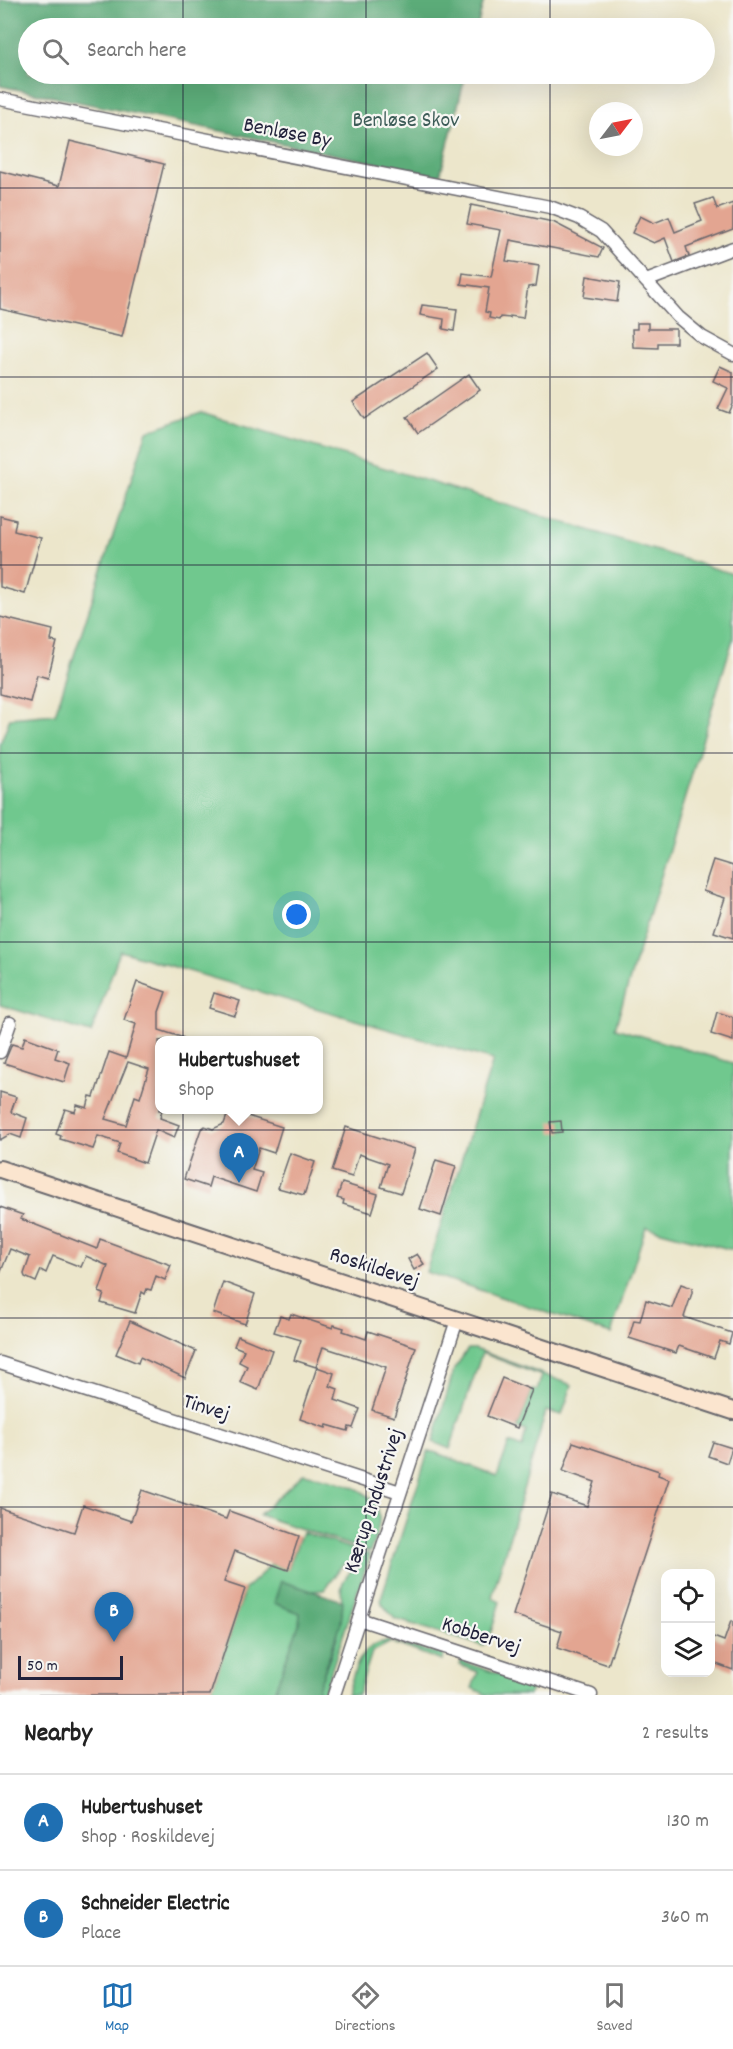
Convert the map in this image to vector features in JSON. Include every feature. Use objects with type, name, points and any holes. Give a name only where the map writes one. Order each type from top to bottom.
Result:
[{"type":"street","name":"Benløse By","points":[[0,99],[550,207],[579,218],[601,231],[678,317],[694,330],[733,354]]},
{"type":"street","points":[[646,281],[733,248]]},
{"type":"street","points":[[0,1053],[10,1023]]},
{"type":"street","name":"Roskildevej","points":[[0,1169],[733,1410]]},
{"type":"street","name":"Kærup Industrivej","points":[[334,1695],[457,1320]]},
{"type":"street","name":"Tinvej","points":[[0,1363],[400,1492]]},
{"type":"street","name":"Kobbervej","points":[[359,1619],[591,1695]]},
{"type":"green space","name":"Benløse Skov","points":[[0,0],[484,0],[480,18],[18,18],[18,84],[463,84],[440,176],[0,86]]},
{"type":"green space","points":[[201,412],[733,574],[733,639],[615,1028],[733,1063],[733,1250],[646,1227],[611,1334],[426,1272],[493,1060],[120,951],[91,1033],[0,1005],[0,744],[10,718],[55,714],[147,431]]},
{"type":"green space","points":[[468,1349],[475,1349],[572,1385],[562,1415],[546,1411],[492,1597],[500,1602],[483,1646],[395,1619],[382,1604],[381,1598],[428,1452],[434,1452],[497,1476],[509,1443],[522,1448],[526,1431],[517,1428],[532,1390],[537,1390],[542,1376],[482,1353],[450,1449],[433,1442],[454,1369]]},
{"type":"green space","points":[[304,1473],[349,1485],[360,1490],[376,1505],[379,1524],[370,1552],[259,1515]]},
{"type":"green space","points":[[302,1532],[370,1555],[323,1695],[319,1695],[318,1689],[339,1631],[342,1611],[341,1590],[343,1581],[351,1571],[349,1564],[343,1564],[324,1590],[313,1591],[274,1695],[210,1695],[245,1589],[272,1564],[288,1569]]},
{"type":"green space","points":[[281,1581],[343,1601],[341,1623],[318,1689],[319,1695],[273,1695],[299,1624],[300,1613],[274,1603]]},
{"type":"green space","points":[[387,1641],[444,1655],[442,1661],[391,1642],[372,1652],[358,1695],[347,1695],[359,1660],[377,1643]]},
{"type":"green space","points":[[461,1661],[527,1684],[531,1689],[529,1695],[487,1695],[472,1688],[478,1672],[460,1665]]},
{"type":"building","points":[[70,141],[164,164],[122,337],[0,309],[0,171],[59,186]]},
{"type":"building","points":[[713,198],[717,209],[733,203],[733,229],[686,247],[689,256],[674,262],[665,238],[654,243],[632,233],[640,216],[654,223],[669,217],[675,232],[702,221],[695,204]]},
{"type":"building","points":[[471,205],[553,222],[603,248],[599,257],[510,240],[506,261],[539,266],[536,286],[528,287],[523,318],[510,316],[510,318],[500,317],[499,320],[489,318],[490,313],[485,312],[489,288],[461,284],[463,273],[491,277],[501,230],[467,224]]},
{"type":"building","points":[[587,276],[620,282],[617,302],[584,297]]},
{"type":"building","points":[[422,305],[457,309],[454,331],[443,329],[444,319],[420,315]]},
{"type":"building","points":[[637,323],[648,323],[648,329],[676,329],[676,343],[658,343],[658,348],[633,347],[632,329],[637,329]]},
{"type":"building","points":[[427,353],[438,369],[364,419],[353,402]]},
{"type":"building","points":[[720,366],[733,372],[733,404],[729,413],[718,409],[728,388],[713,381]]},
{"type":"building","points":[[469,374],[480,390],[418,433],[407,417]]},
{"type":"building","points":[[0,516],[16,520],[14,531],[41,538],[25,594],[0,587]]},
{"type":"building","points":[[0,617],[53,630],[51,641],[57,642],[48,678],[37,675],[30,702],[0,694]]},
{"type":"building","points":[[713,860],[733,866],[733,938],[714,932],[725,898],[703,891]]},
{"type":"building","points":[[137,982],[166,992],[159,1012],[159,1030],[178,1036],[155,1036],[155,1114],[161,1114],[160,1118],[179,1125],[174,1138],[156,1130],[145,1163],[117,1153],[120,1143],[98,1136],[93,1149],[60,1139],[61,1136],[56,1134],[65,1109],[75,1112],[77,1105],[87,1108],[90,1096],[94,1097],[109,1052],[126,1058],[136,1024],[124,1020]],"holes":[[[128,1062],[149,1069],[140,1098],[135,1096],[126,1125],[105,1119]]]},
{"type":"building","points":[[214,993],[240,1001],[235,1016],[209,1008]]},
{"type":"building","points":[[717,1012],[733,1017],[733,1041],[711,1034]]},
{"type":"building","points":[[25,1037],[58,1049],[55,1058],[70,1063],[64,1082],[4,1063],[12,1044],[22,1047]]},
{"type":"building","points":[[0,1092],[16,1097],[11,1112],[27,1118],[21,1138],[10,1134],[0,1140]]},
{"type":"building","points":[[228,1114],[241,1114],[282,1127],[274,1153],[259,1148],[252,1170],[262,1173],[256,1192],[211,1177],[208,1187],[184,1179],[201,1129],[205,1126],[213,1129],[224,1124]]},
{"type":"building","points":[[561,1121],[562,1132],[552,1133],[550,1122]]},
{"type":"building","points":[[346,1127],[415,1149],[401,1193],[381,1187],[388,1164],[359,1154],[352,1177],[332,1171]]},
{"type":"building","points":[[290,1153],[315,1162],[304,1195],[278,1188]]},
{"type":"building","points":[[436,1160],[456,1166],[441,1216],[420,1209]]},
{"type":"building","points":[[342,1183],[378,1194],[372,1213],[343,1204],[344,1200],[337,1198]]},
{"type":"building","points":[[0,1207],[23,1215],[21,1219],[97,1249],[100,1239],[171,1265],[165,1280],[156,1276],[151,1290],[147,1289],[145,1294],[142,1292],[135,1313],[101,1303],[104,1294],[99,1292],[108,1266],[86,1256],[81,1267],[53,1256],[46,1273],[41,1270],[36,1282],[25,1277],[24,1274],[30,1257],[10,1249],[0,1274]]},
{"type":"building","points":[[417,1254],[424,1264],[414,1270],[408,1259]]},
{"type":"building","points":[[223,1282],[255,1294],[245,1324],[213,1313]]},
{"type":"building","points":[[681,1284],[692,1288],[684,1317],[732,1333],[729,1344],[720,1341],[714,1358],[679,1346],[676,1353],[629,1338],[634,1320],[640,1321],[646,1300],[672,1308]]},
{"type":"building","points":[[291,1314],[333,1328],[334,1325],[344,1328],[343,1331],[366,1339],[368,1331],[416,1347],[394,1417],[372,1410],[386,1367],[323,1347],[316,1367],[294,1360],[301,1340],[274,1332],[280,1316],[289,1319]]},
{"type":"building","points":[[130,1321],[196,1351],[185,1378],[140,1357],[138,1363],[116,1354]]},
{"type":"building","points":[[238,1336],[272,1350],[258,1390],[240,1382],[247,1366],[239,1362],[244,1350],[234,1346]]},
{"type":"building","points":[[317,1367],[334,1373],[330,1386],[338,1389],[335,1400],[360,1409],[353,1428],[349,1427],[348,1431],[327,1425],[326,1428],[300,1419]]},
{"type":"building","points":[[502,1378],[532,1390],[517,1428],[487,1416]]},
{"type":"building","points":[[573,1442],[659,1471],[658,1475],[669,1479],[608,1665],[557,1648],[562,1631],[513,1615],[552,1494],[587,1506],[595,1482],[563,1471]]},
{"type":"building","points":[[713,1442],[732,1448],[727,1463],[708,1456]]},
{"type":"building","points":[[142,1490],[226,1519],[229,1511],[299,1536],[288,1570],[235,1551],[224,1582],[245,1589],[210,1695],[0,1695],[0,1508],[74,1532],[83,1505],[131,1521]]},
{"type":"building","points":[[731,1621],[733,1622],[733,1670],[715,1663],[715,1638],[724,1641]]},
{"type":"place","name":"Hubertushuset","points":[[239,1183]]},
{"type":"place","name":"Schneider Electric","points":[[114,1642]]}]
